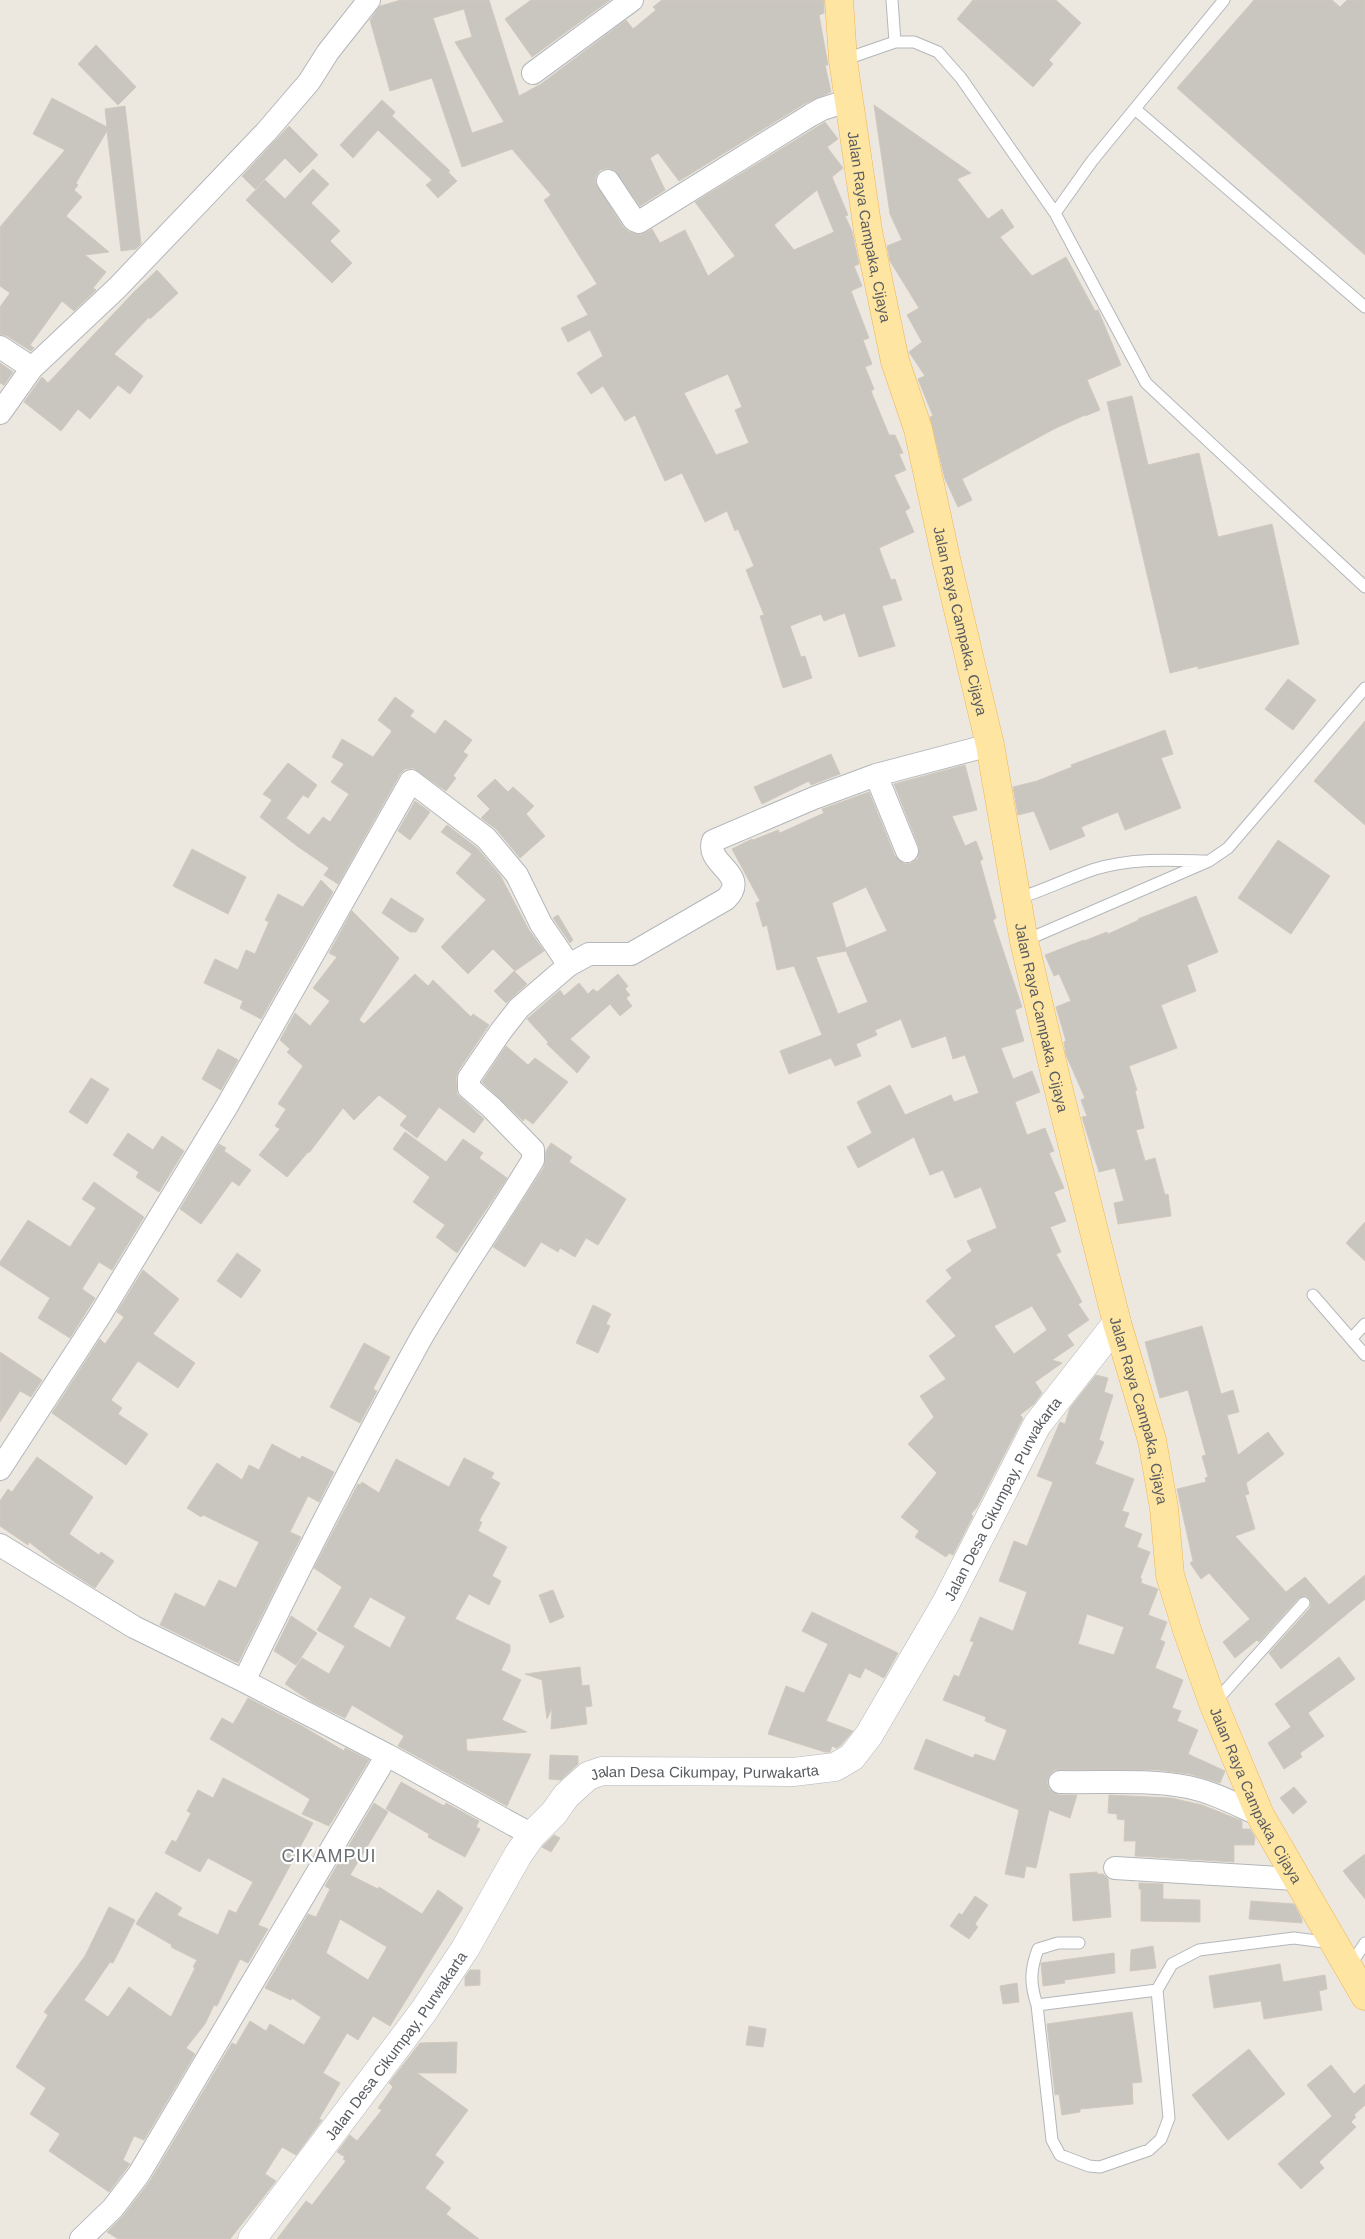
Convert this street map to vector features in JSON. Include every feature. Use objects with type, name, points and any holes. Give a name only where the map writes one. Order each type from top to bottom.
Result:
[{"type":"main road","name":"Jalan Raya Campaka, Cijaya","points":[[839,0],[843,60],[863,203],[895,361],[918,429],[990,745],[1024,942],[1058,1087],[1117,1323],[1152,1440],[1164,1508],[1170,1575],[1186,1630],[1213,1703],[1260,1815],[1279,1844],[1296,1879],[1336,1943],[1365,1996]]},
{"type":"street","points":[[0,413],[32,368],[117,288],[266,132],[309,82],[328,52],[369,0]]},
{"type":"street","points":[[533,73],[632,0]]},
{"type":"street","points":[[608,180],[634,220],[640,222],[811,115],[822,109],[850,100]]},
{"type":"street","points":[[0,347],[32,368]]},
{"type":"street","points":[[244,1681],[350,1470],[420,1341],[462,1269],[498,1217],[533,1160],[533,1150],[491,1107],[476,1095],[468,1084],[475,1068],[519,1008],[569,965],[589,954],[631,954],[726,899],[734,889],[735,882],[714,854],[711,846],[713,841],[814,798],[876,776],[990,745]]},
{"type":"street","points":[[876,776],[907,851]]},
{"type":"street","points":[[0,1469],[99,1317],[227,1106],[411,781],[486,838],[517,875],[541,924],[569,965]]},
{"type":"street","name":"Jalan Desa Cikumpay, Purwakarta","points":[[252,2239],[424,2012],[465,1949],[518,1855],[532,1835],[554,1813],[566,1796],[588,1776],[602,1771],[793,1772],[835,1767],[852,1757],[869,1735],[946,1603],[1037,1425],[1117,1323]]},
{"type":"street","points":[[0,1545],[134,1627],[387,1755],[532,1835]]},
{"type":"street","points":[[80,2239],[113,2208],[139,2174],[387,1755]]},
{"type":"street","points":[[1060,1782],[1158,1783],[1187,1786],[1202,1790],[1260,1815]]},
{"type":"street","points":[[1115,1868],[1296,1879]]},
{"type":"lane","points":[[892,0],[895,42]]},
{"type":"lane","points":[[1055,213],[1092,161],[1189,40],[1224,0]]},
{"type":"lane","points":[[843,60],[895,42],[914,42],[938,52],[961,78],[1055,213],[1146,383],[1365,587]]},
{"type":"lane","points":[[1135,109],[1365,307]]},
{"type":"lane","points":[[1024,942],[1209,861],[1228,848],[1365,688]]},
{"type":"lane","points":[[1016,899],[1094,870],[1122,862],[1147,859],[1209,861]]},
{"type":"lane","points":[[1313,1295],[1365,1355]]},
{"type":"lane","points":[[1351,1339],[1365,1324]]},
{"type":"lane","points":[[1213,1703],[1304,1603]]},
{"type":"lane","points":[[1079,1943],[1058,1943],[1038,1949],[1031,1966],[1030,1975],[1036,2005],[1052,2140],[1060,2155],[1089,2166],[1100,2167],[1149,2150],[1161,2139],[1169,2118],[1157,1990],[1172,1964],[1199,1950],[1294,1938],[1336,1943]]},
{"type":"lane","points":[[1349,1967],[1365,1943]]},
{"type":"lane","points":[[1036,2005],[1157,1990]]},
{"type":"building","points":[[401,0],[489,0],[519,96],[541,84],[626,20],[633,29],[656,10],[653,7],[662,0],[824,0],[824,13],[819,15],[828,65],[825,65],[831,92],[804,104],[679,181],[658,153],[650,158],[665,190],[640,206],[614,170],[608,168],[600,170],[595,182],[623,227],[629,232],[641,235],[652,229],[660,243],[685,230],[708,276],[735,256],[695,202],[825,122],[838,139],[827,147],[843,168],[832,177],[848,215],[845,216],[852,231],[859,264],[854,266],[862,286],[851,291],[869,338],[863,340],[872,364],[865,367],[874,389],[871,391],[889,435],[895,435],[903,453],[899,454],[906,470],[894,475],[910,508],[905,511],[914,532],[879,548],[891,580],[895,579],[902,600],[882,606],[895,646],[859,657],[845,613],[824,621],[821,614],[790,626],[801,657],[805,656],[812,678],[783,688],[760,616],[764,615],[746,570],[754,566],[738,529],[735,531],[727,511],[705,522],[682,473],[665,481],[635,415],[625,421],[603,386],[591,394],[577,373],[603,356],[590,330],[568,342],[561,328],[588,315],[577,296],[597,284],[544,200],[551,195],[512,149],[462,167],[432,78],[390,91],[370,20],[380,6]],"holes":[[[464,9],[472,37],[455,42],[504,122],[472,133],[433,18]],[[817,190],[834,232],[794,250],[774,225]],[[728,374],[742,407],[735,410],[749,443],[716,455],[684,393]]]},
{"type":"building","points":[[531,0],[610,0],[532,57],[505,19]]},
{"type":"building","points":[[973,0],[1056,0],[1081,23],[1049,60],[1053,64],[1033,87],[957,19]]},
{"type":"building","points":[[1254,0],[1332,0],[1340,7],[1347,0],[1365,0],[1365,255],[1177,88]]},
{"type":"building","points":[[96,45],[136,87],[118,105],[78,64]]},
{"type":"building","points":[[52,98],[107,127],[105,109],[125,106],[141,244],[136,249],[121,251],[107,131],[76,183],[78,185],[74,190],[82,197],[66,216],[109,252],[85,255],[106,272],[93,288],[96,290],[74,311],[62,301],[30,345],[34,348],[31,351],[7,336],[0,334],[0,307],[10,293],[0,286],[0,227],[65,150],[33,134]]},
{"type":"building","points":[[382,100],[395,112],[392,116],[450,171],[448,172],[457,181],[438,198],[426,185],[432,180],[378,130],[353,158],[340,145]]},
{"type":"building","points":[[874,105],[971,173],[957,179],[988,219],[1002,209],[1014,227],[1000,237],[1032,276],[1066,257],[1095,311],[1098,310],[1121,365],[1087,380],[1100,410],[1054,429],[962,479],[972,500],[958,507],[945,479],[930,417],[933,416],[918,379],[925,376],[909,352],[922,342],[907,315],[919,308],[890,261],[887,246],[902,240],[890,214]]},
{"type":"building","points":[[289,126],[318,155],[300,173],[285,158],[255,189],[242,176]]},
{"type":"building","points":[[313,169],[329,184],[311,203],[340,231],[330,241],[352,263],[332,283],[246,200],[265,180],[285,199]]},
{"type":"building","points":[[157,270],[178,293],[150,319],[149,317],[114,354],[143,376],[130,394],[118,385],[90,419],[78,409],[61,431],[24,402],[42,377],[48,383]]},
{"type":"building","points":[[0,363],[13,372],[4,385],[0,383]]},
{"type":"building","points":[[1132,396],[1148,465],[1199,453],[1218,537],[1272,524],[1299,644],[1198,669],[1198,666],[1170,673],[1107,402]]},
{"type":"building","points":[[1288,679],[1316,700],[1293,730],[1265,709]]},
{"type":"building","points":[[395,697],[414,711],[410,716],[435,734],[445,720],[472,740],[463,752],[468,755],[453,776],[456,778],[446,791],[413,768],[405,769],[400,774],[338,884],[324,875],[329,868],[260,817],[272,800],[263,794],[288,763],[317,785],[308,798],[303,795],[286,818],[309,835],[323,817],[330,822],[349,794],[331,782],[344,764],[332,757],[342,739],[373,757],[392,731],[378,720]]},
{"type":"building","points":[[1365,721],[1365,825],[1314,781]]},
{"type":"building","points":[[1165,730],[1173,754],[1161,758],[1181,808],[1125,830],[1118,812],[1081,827],[1085,836],[1050,850],[1034,811],[1018,815],[1013,787],[1037,781],[1072,767],[1071,765]]},
{"type":"building","points":[[831,754],[840,774],[811,785],[809,781],[762,804],[754,787]]},
{"type":"building","points":[[965,765],[977,810],[952,816],[965,846],[976,841],[983,859],[980,861],[996,918],[993,920],[1022,1007],[1015,1010],[1024,1041],[1001,1048],[1013,1079],[1032,1071],[1040,1092],[1015,1102],[1027,1135],[1045,1128],[1054,1151],[1049,1153],[1064,1188],[1054,1192],[1066,1221],[1050,1227],[1061,1252],[1056,1254],[1082,1302],[1078,1304],[1089,1320],[1067,1335],[1074,1345],[1052,1360],[1062,1363],[1035,1382],[1042,1393],[1034,1404],[1020,1415],[1023,1418],[977,1507],[971,1514],[973,1516],[953,1555],[949,1553],[946,1557],[915,1537],[919,1531],[901,1517],[937,1473],[908,1444],[934,1417],[920,1396],[946,1379],[929,1356],[956,1336],[926,1301],[952,1278],[946,1270],[972,1251],[967,1241],[997,1228],[981,1187],[955,1198],[943,1170],[930,1175],[914,1137],[858,1168],[847,1147],[872,1133],[857,1102],[890,1085],[905,1115],[951,1095],[954,1102],[979,1093],[965,1055],[953,1059],[946,1036],[912,1048],[901,1019],[875,1030],[877,1035],[856,1044],[861,1056],[835,1066],[831,1058],[789,1074],[780,1051],[822,1035],[794,966],[777,970],[767,925],[763,927],[756,903],[760,901],[732,849],[752,839],[778,830],[780,833],[824,813],[822,809],[869,792],[895,856],[905,864],[911,863],[918,859],[919,847],[894,784]],"holes":[[[866,887],[887,931],[846,948],[832,903]],[[846,951],[868,1002],[838,1014],[816,957]],[[1032,1306],[1047,1330],[1014,1354],[994,1326]]]},
{"type":"building","points":[[495,779],[508,792],[513,787],[534,806],[526,814],[545,836],[520,858],[496,829],[481,818],[490,809],[477,796]]},
{"type":"building","points":[[415,801],[430,812],[410,840],[398,831]]},
{"type":"building","points":[[447,825],[477,848],[500,875],[529,930],[544,951],[515,971],[493,949],[468,974],[441,947],[486,900],[456,873],[472,854],[441,832]]},
{"type":"building","points":[[1278,840],[1330,876],[1291,934],[1238,898]]},
{"type":"building","points":[[192,849],[246,877],[228,914],[173,886]]},
{"type":"building","points":[[321,880],[333,892],[261,1019],[240,1008],[243,1001],[204,983],[215,959],[238,970],[246,950],[255,954],[269,922],[265,920],[278,894],[303,907]]},
{"type":"building","points":[[1196,896],[1218,952],[1187,965],[1196,991],[1161,1005],[1177,1048],[1129,1066],[1137,1090],[1135,1091],[1144,1128],[1136,1130],[1145,1161],[1155,1158],[1165,1195],[1168,1194],[1171,1216],[1118,1224],[1114,1203],[1124,1201],[1115,1168],[1099,1172],[1082,1117],[1087,1116],[1081,1100],[1085,1098],[1066,1055],[1064,1042],[1066,1041],[1056,1007],[1071,1001],[1059,974],[1054,976],[1045,955],[1107,932],[1108,934],[1138,919]]},
{"type":"building","points":[[391,898],[424,919],[416,932],[410,932],[382,913]]},
{"type":"building","points":[[352,911],[399,958],[359,1020],[364,1024],[415,974],[428,986],[433,980],[471,1017],[473,1014],[489,1025],[458,1071],[456,1078],[457,1094],[484,1119],[474,1133],[439,1107],[417,1138],[400,1125],[407,1116],[379,1095],[354,1120],[343,1108],[309,1153],[287,1177],[259,1155],[280,1129],[275,1126],[286,1109],[278,1104],[303,1066],[287,1052],[290,1049],[280,1040],[295,1013],[310,1026],[330,1001],[313,988],[337,957],[329,953]]},
{"type":"building","points":[[558,915],[573,940],[570,943],[553,918]]},
{"type":"building","points":[[514,971],[527,984],[506,1003],[494,991]]},
{"type":"building","points":[[618,974],[628,986],[625,989],[630,995],[626,998],[632,1006],[620,1016],[610,1004],[570,1039],[590,1057],[577,1073],[547,1044],[548,1042],[527,1019],[560,990],[564,996],[579,983],[588,994],[593,989],[597,992]]},
{"type":"building","points":[[506,1046],[528,1065],[535,1058],[568,1082],[533,1124],[525,1118],[523,1121],[482,1082]]},
{"type":"building","points":[[218,1049],[238,1060],[221,1090],[202,1079]]},
{"type":"building","points":[[91,1078],[109,1089],[87,1124],[69,1112]]},
{"type":"building","points":[[405,1132],[446,1162],[463,1139],[483,1153],[479,1158],[507,1178],[457,1253],[436,1237],[445,1225],[413,1202],[430,1177],[393,1149]]},
{"type":"building","points":[[128,1133],[153,1150],[162,1136],[184,1151],[159,1192],[136,1177],[139,1172],[113,1155]]},
{"type":"building","points":[[551,1143],[572,1157],[569,1162],[626,1199],[598,1245],[586,1238],[575,1257],[560,1248],[558,1252],[541,1242],[525,1267],[493,1247],[544,1167],[546,1151]]},
{"type":"building","points":[[219,1144],[226,1148],[224,1151],[251,1170],[239,1186],[232,1181],[201,1224],[180,1209]]},
{"type":"building","points":[[94,1182],[144,1217],[112,1270],[99,1262],[82,1289],[95,1298],[70,1338],[38,1318],[50,1298],[0,1265],[0,1262],[28,1220],[70,1247],[96,1208],[82,1199]]},
{"type":"building","points":[[1365,1222],[1365,1261],[1346,1243]]},
{"type":"building","points":[[237,1253],[261,1270],[241,1298],[217,1281]]},
{"type":"building","points":[[143,1270],[179,1299],[153,1334],[195,1363],[178,1388],[138,1361],[111,1400],[122,1408],[118,1414],[148,1434],[126,1465],[52,1413],[100,1339],[105,1344],[124,1317],[117,1312]]},
{"type":"building","points":[[593,1305],[611,1314],[606,1324],[610,1326],[598,1353],[576,1343]]},
{"type":"building","points":[[1202,1326],[1221,1394],[1233,1390],[1239,1412],[1227,1415],[1238,1455],[1268,1432],[1284,1454],[1246,1483],[1249,1494],[1245,1495],[1255,1529],[1235,1536],[1286,1592],[1305,1577],[1329,1605],[1365,1575],[1365,1599],[1281,1669],[1269,1653],[1310,1608],[1309,1598],[1305,1596],[1299,1598],[1259,1642],[1257,1640],[1235,1658],[1223,1642],[1250,1619],[1209,1573],[1201,1579],[1190,1563],[1193,1561],[1177,1489],[1206,1482],[1205,1478],[1208,1477],[1202,1456],[1206,1455],[1188,1390],[1160,1398],[1145,1342]]},
{"type":"building","points":[[364,1343],[390,1357],[373,1389],[377,1391],[360,1423],[330,1407]]},
{"type":"building","points":[[0,1352],[42,1380],[31,1397],[20,1391],[0,1422]]},
{"type":"building","points":[[1096,1375],[1108,1378],[1104,1392],[1113,1395],[1099,1440],[1104,1442],[1095,1464],[1134,1479],[1122,1511],[1129,1513],[1124,1527],[1142,1534],[1137,1547],[1150,1552],[1140,1578],[1142,1579],[1141,1583],[1158,1589],[1148,1615],[1167,1622],[1160,1640],[1165,1642],[1155,1668],[1183,1680],[1172,1708],[1181,1711],[1177,1721],[1198,1730],[1188,1754],[1225,1771],[1220,1783],[1190,1774],[1158,1770],[1054,1770],[1047,1782],[1049,1789],[1059,1795],[1077,1795],[1070,1818],[1049,1810],[1036,1868],[1026,1866],[1024,1878],[1005,1874],[1019,1810],[914,1769],[926,1739],[973,1758],[975,1754],[995,1761],[1007,1730],[985,1721],[986,1717],[943,1700],[954,1675],[959,1677],[974,1642],[970,1641],[980,1617],[1013,1631],[1027,1592],[999,1581],[1014,1541],[1027,1546],[1053,1482],[1037,1476],[1060,1422],[1065,1424],[1070,1408]],"holes":[[[1087,1614],[1124,1627],[1114,1655],[1078,1644]]]},
{"type":"building","points":[[272,1444],[300,1459],[302,1456],[334,1472],[319,1502],[308,1496],[290,1532],[301,1537],[238,1663],[160,1625],[175,1593],[205,1607],[219,1580],[236,1588],[259,1542],[203,1515],[201,1517],[187,1508],[217,1463],[242,1480],[249,1465],[259,1470]]},
{"type":"building","points":[[37,1457],[93,1497],[69,1534],[99,1555],[101,1552],[114,1561],[95,1588],[56,1563],[29,1542],[28,1545],[0,1526],[0,1501],[8,1489],[12,1492]]},
{"type":"building","points":[[464,1458],[494,1473],[491,1478],[500,1483],[479,1521],[482,1522],[478,1531],[507,1547],[492,1576],[501,1581],[489,1605],[469,1594],[455,1619],[510,1645],[510,1651],[501,1670],[521,1680],[502,1720],[527,1732],[466,1739],[467,1751],[531,1754],[507,1806],[398,1746],[404,1736],[352,1705],[345,1718],[312,1702],[285,1684],[302,1658],[329,1674],[345,1646],[317,1630],[342,1587],[314,1568],[358,1484],[360,1485],[362,1482],[379,1493],[396,1459],[449,1487]],"holes":[[[370,1597],[406,1617],[390,1648],[353,1627]]]},
{"type":"building","points":[[553,1590],[564,1617],[550,1623],[539,1595]]},
{"type":"building","points":[[812,1612],[898,1653],[884,1678],[865,1668],[860,1678],[849,1673],[826,1721],[853,1731],[837,1748],[832,1746],[830,1752],[768,1734],[786,1686],[804,1693],[828,1644],[802,1631]]},
{"type":"building","points":[[291,1616],[317,1633],[296,1665],[274,1651]]},
{"type":"building","points":[[1339,1657],[1355,1679],[1308,1713],[1324,1736],[1300,1753],[1302,1757],[1284,1769],[1268,1743],[1291,1727],[1275,1704]]},
{"type":"building","points":[[580,1667],[582,1686],[589,1685],[592,1706],[585,1707],[587,1724],[551,1729],[552,1708],[547,1719],[542,1680],[525,1674]]},
{"type":"building","points":[[248,1698],[302,1726],[344,1751],[345,1748],[369,1760],[329,1826],[302,1814],[310,1799],[210,1739],[222,1718],[233,1724]]},
{"type":"building","points":[[550,1755],[578,1756],[578,1764],[561,1780],[549,1779]]},
{"type":"building","points":[[223,1778],[313,1823],[258,1925],[268,1929],[248,1963],[240,1959],[217,2006],[214,2005],[205,2024],[186,2048],[195,2054],[144,2140],[134,2136],[123,2160],[130,2164],[109,2192],[49,2151],[60,2134],[30,2114],[46,2088],[16,2067],[48,2015],[44,2012],[85,1956],[109,1907],[135,1920],[113,1963],[110,1962],[84,2000],[108,2017],[129,1987],[171,2017],[195,1968],[193,1967],[197,1960],[171,1947],[172,1945],[136,1924],[156,1892],[182,1908],[177,1915],[218,1935],[229,1910],[236,1913],[253,1882],[208,1858],[200,1872],[165,1853],[172,1840],[176,1842],[191,1813],[187,1811],[198,1790],[213,1798]]},
{"type":"building","points":[[401,1782],[444,1806],[446,1803],[479,1821],[476,1827],[480,1829],[465,1857],[428,1837],[429,1834],[386,1809]]},
{"type":"building","points":[[1294,1787],[1307,1802],[1293,1814],[1280,1798]]},
{"type":"building","points":[[1109,1795],[1171,1798],[1202,1805],[1242,1821],[1242,1829],[1250,1829],[1255,1837],[1254,1845],[1234,1845],[1234,1862],[1135,1856],[1136,1841],[1124,1841],[1125,1820],[1117,1819],[1117,1814],[1108,1813]]},
{"type":"building","points":[[374,1803],[388,1812],[350,1875],[378,1889],[379,1887],[422,1914],[438,1890],[463,1908],[390,2026],[373,2016],[358,2040],[347,2033],[323,2073],[340,2083],[319,2119],[322,2120],[296,2155],[282,2147],[265,2174],[276,2181],[230,2239],[118,2239],[107,2232],[123,2216],[150,2181],[232,2043],[236,2045],[250,2021],[266,2031],[270,2024],[304,2045],[321,2017],[292,1998],[291,2000],[265,1988],[308,1914],[316,1917],[330,1889],[325,1886]],"holes":[[[340,1919],[387,1947],[368,1980],[326,1953]]]},
{"type":"building","points":[[554,1835],[560,1838],[551,1852],[542,1847]]},
{"type":"building","points":[[1365,1854],[1365,1899],[1343,1871]]},
{"type":"building","points":[[1097,1872],[1097,1874],[1103,1874],[1108,1879],[1111,1917],[1073,1921],[1070,1874]]},
{"type":"building","points":[[1139,1883],[1163,1884],[1163,1899],[1200,1900],[1200,1922],[1141,1921],[1141,1889],[1139,1889]]},
{"type":"building","points":[[975,1896],[988,1905],[975,1924],[978,1927],[969,1939],[950,1926],[959,1913],[962,1915]]},
{"type":"building","points":[[1251,1901],[1294,1904],[1302,1919],[1302,1923],[1249,1919]]},
{"type":"building","points":[[1153,1946],[1156,1968],[1130,1971],[1131,1950]]},
{"type":"building","points":[[1114,1953],[1115,1973],[1064,1980],[1065,1983],[1043,1986],[1041,1963]]},
{"type":"building","points":[[1280,1964],[1283,1982],[1325,1975],[1327,1989],[1319,1991],[1322,2010],[1264,2019],[1261,2001],[1214,2008],[1209,1976]]},
{"type":"building","points":[[470,1970],[480,1970],[480,1985],[465,1986],[465,1977]]},
{"type":"building","points":[[1017,1983],[1019,2002],[1003,2004],[1000,1986]]},
{"type":"building","points":[[1132,2012],[1142,2082],[1132,2083],[1133,2104],[1080,2109],[1080,2112],[1062,2115],[1059,2094],[1055,2095],[1047,2024]]},
{"type":"building","points":[[749,2026],[766,2029],[763,2047],[746,2045]]},
{"type":"building","points":[[457,2042],[456,2073],[417,2073],[468,2110],[435,2155],[444,2162],[425,2188],[451,2208],[446,2214],[479,2239],[277,2239],[306,2201],[312,2205],[346,2161],[343,2159],[345,2157],[337,2152],[350,2135],[357,2141],[382,2110],[378,2108],[393,2087],[389,2083],[420,2043]]},
{"type":"building","points":[[1249,2049],[1285,2094],[1228,2140],[1192,2095]]},
{"type":"building","points":[[1331,2065],[1354,2094],[1365,2084],[1365,2105],[1354,2115],[1356,2117],[1351,2122],[1356,2127],[1319,2162],[1324,2168],[1301,2189],[1278,2164],[1332,2116],[1307,2085]]},
{"type":"district","name":"CIKAMPUI","points":[[329,1856]]}]
